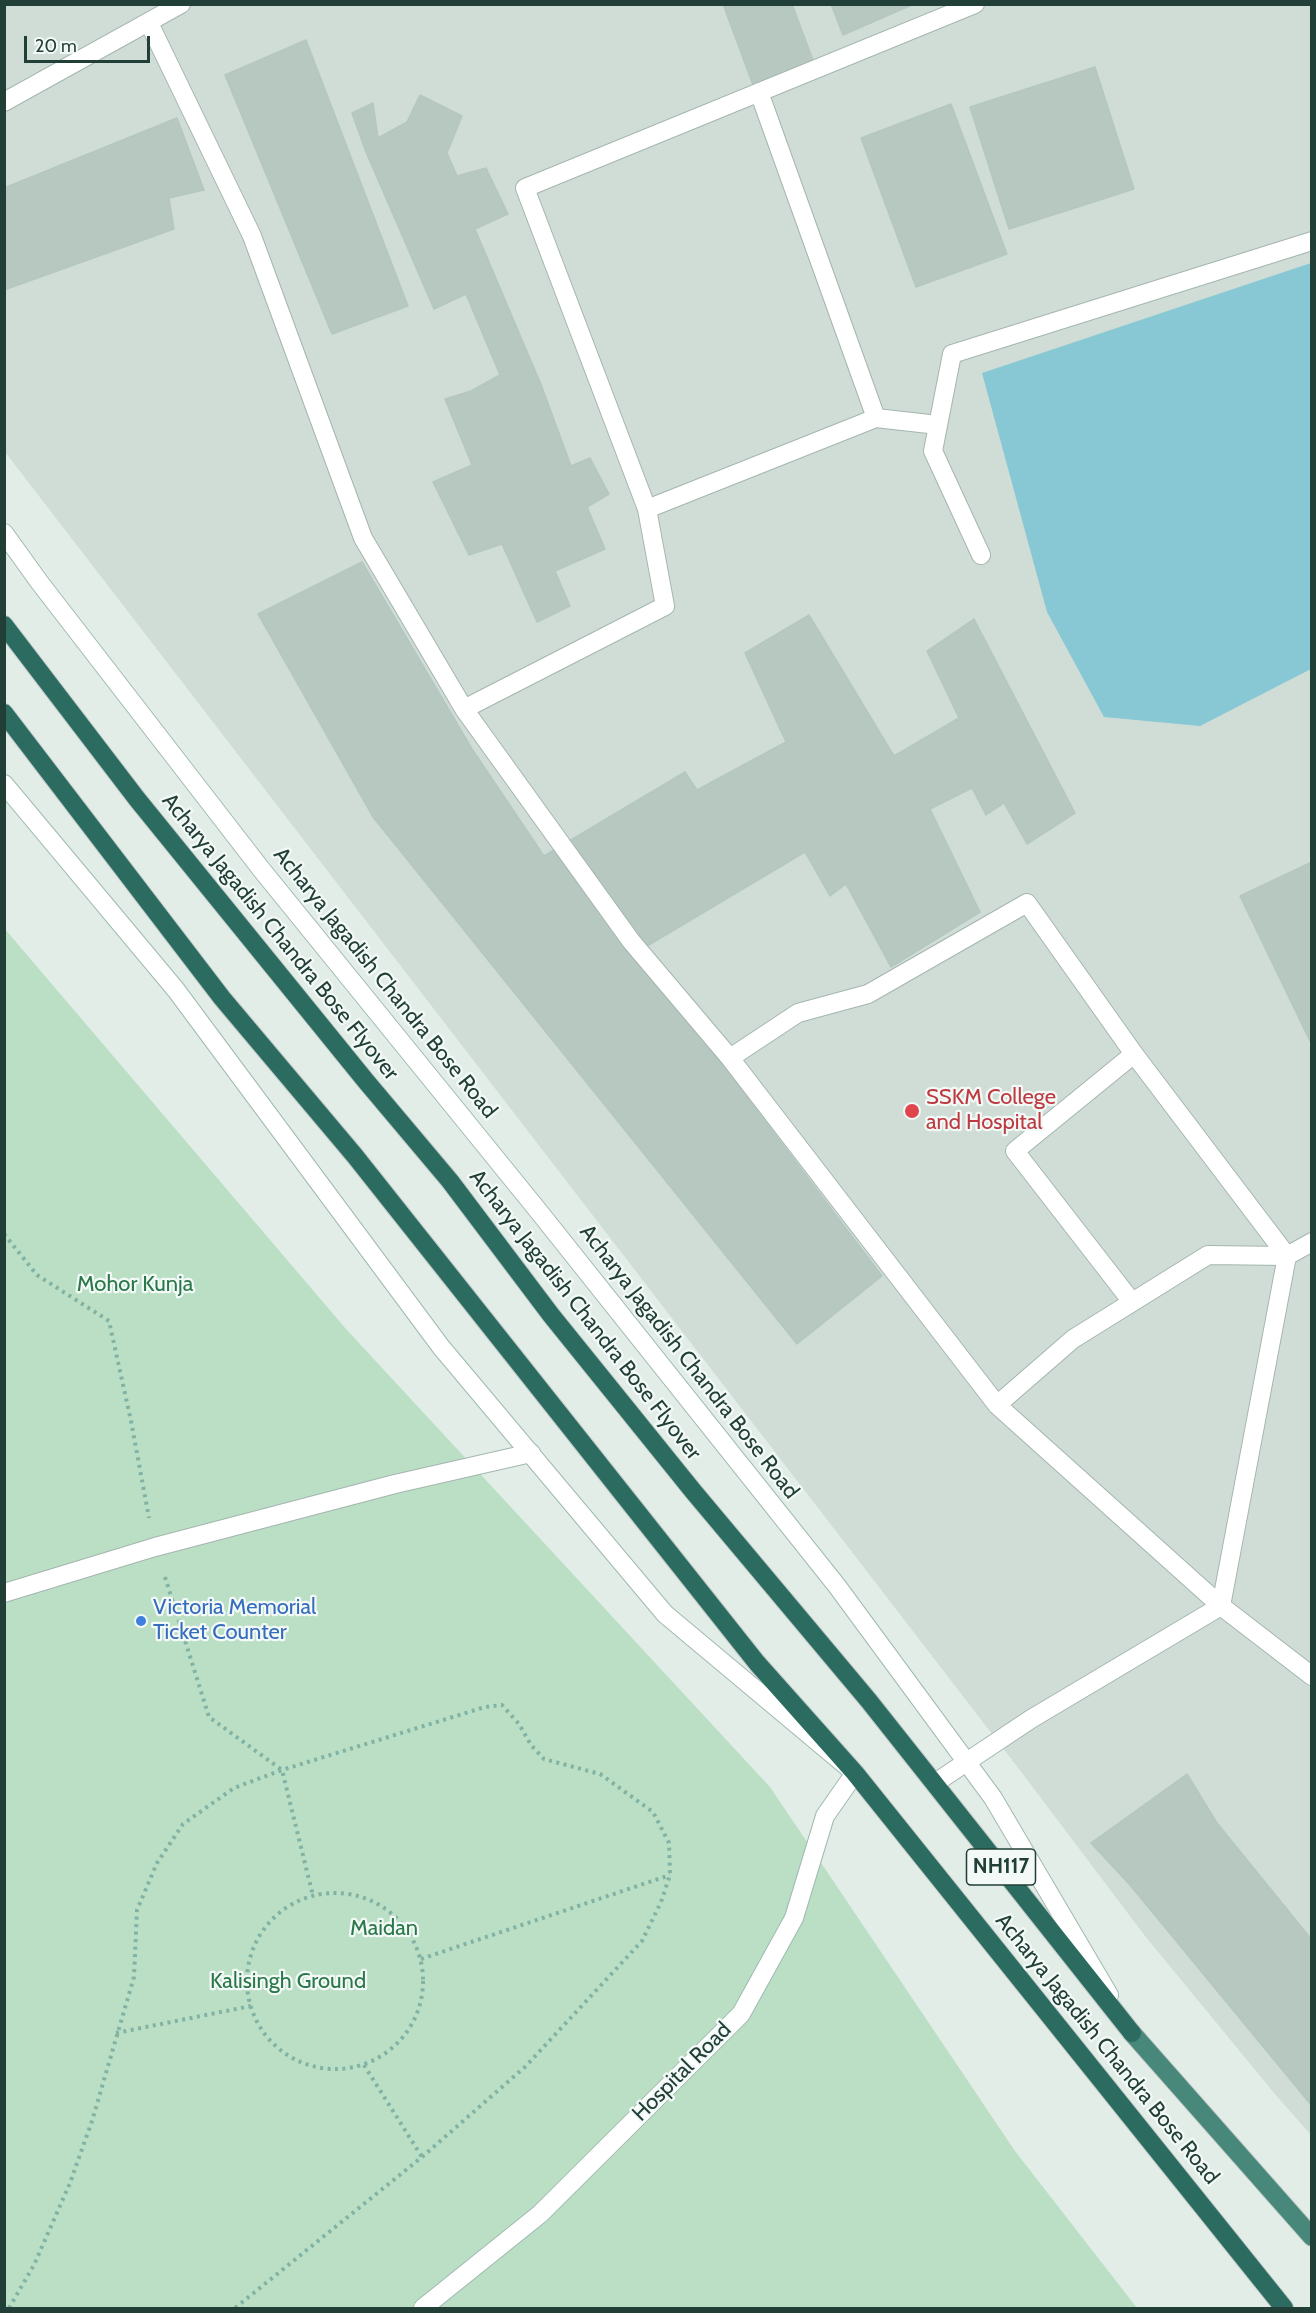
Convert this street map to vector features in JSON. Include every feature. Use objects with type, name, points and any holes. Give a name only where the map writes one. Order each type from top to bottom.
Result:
[{"type":"highway","name":"Acharya Jagadish Chandra Bose Flyover","points":[[4,625],[137,800],[450,1182],[551,1315],[693,1491],[869,1701],[1132,2033]]},
{"type":"highway","points":[[4,713],[222,998],[355,1156],[757,1664],[855,1773]]},
{"type":"highway","name":"Acharya Jagadish Chandra Bose Road","points":[[855,1773],[1284,2308]]},
{"type":"highway","name":"Acharya Jagadish Chandra Bose Road","points":[[1132,2033],[1311,2237]]},
{"type":"main road","points":[[4,102],[181,4]]},
{"type":"main road","points":[[464,709],[665,606],[647,509],[525,188],[975,4]]},
{"type":"main road","points":[[149,23],[252,236],[363,538],[464,709],[631,941],[730,1058],[997,1405],[1221,1606],[1311,1676]]},
{"type":"main road","points":[[759,92],[876,418]]},
{"type":"main road","points":[[981,555],[933,452],[952,354],[1311,240]]},
{"type":"main road","points":[[647,509],[876,418],[938,425]]},
{"type":"main road","name":"Acharya Jagadish Chandra Bose Road","points":[[4,533],[40,584],[261,869],[540,1213],[837,1586],[993,1798],[1132,2033]]},
{"type":"main road","name":"Acharya Jagadish Chandra Bose Road","points":[[4,784],[176,990],[441,1347],[665,1614],[855,1773]]},
{"type":"main road","points":[[730,1058],[798,1013],[868,994],[1027,903],[1134,1054],[1287,1256],[1221,1606],[1031,1719],[935,1783]]},
{"type":"main road","points":[[1132,1302],[1015,1150],[1134,1054]]},
{"type":"main road","points":[[997,1405],[1073,1339],[1208,1255],[1287,1256],[1311,1242]]},
{"type":"main road","points":[[4,1593],[155,1547],[395,1484],[531,1453]]},
{"type":"main road","name":"Hospital Road","points":[[423,2308],[540,2214],[741,2014],[794,1918],[825,1816],[855,1773]]},
{"type":"path","points":[[9,2308],[34,2265],[70,2183],[92,2121],[116,2033],[135,1977],[137,1910],[157,1863],[183,1824],[234,1788],[282,1770],[485,1707],[502,1705],[544,1759],[600,1774],[653,1812],[669,1844],[670,1875],[662,1902],[642,1941],[526,2066],[422,2157],[235,2308]]},
{"type":"path","points":[[421,1959],[670,1875]]},
{"type":"path","points":[[353,1895],[370,1900],[392,1914],[408,1933],[421,1959],[423,1992],[417,2014],[404,2037],[388,2052],[364,2065],[340,2070],[319,2068],[290,2057],[266,2036],[251,2006],[247,1989],[248,1969],[255,1945],[267,1926],[286,1908],[313,1896],[353,1895]]},
{"type":"path","points":[[116,2033],[251,2006]]},
{"type":"path","points":[[364,2065],[422,2157]]},
{"type":"shaded area","name":"SSKM College and Hospital","points":[[5,5],[1311,5],[1311,2135],[1145,1936],[1019,1769],[5,452]]},
{"type":"green space","name":"Maidan","points":[[4,928],[346,1329],[770,1787],[1015,2151],[1137,2308],[5,2308]]},
{"type":"water","points":[[1311,263],[1311,669],[1200,726],[1104,717],[1047,612],[982,373]]},
{"type":"building","points":[[723,4],[792,4],[814,63],[753,85]]},
{"type":"building","points":[[831,4],[914,4],[843,35]]},
{"type":"building","points":[[306,40],[408,306],[332,334],[225,75]]},
{"type":"building","points":[[1095,67],[1134,189],[1009,229],[970,107]]},
{"type":"building","points":[[420,95],[462,116],[447,153],[457,176],[486,168],[508,214],[475,229],[542,387],[571,466],[590,458],[609,494],[587,507],[605,549],[555,571],[570,606],[537,622],[502,544],[469,555],[433,482],[472,465],[445,399],[471,391],[500,375],[466,294],[434,309],[366,152],[352,113],[373,103],[378,138],[407,122]]},
{"type":"building","points":[[951,104],[1007,254],[916,287],[861,138]]},
{"type":"building","points":[[177,118],[204,190],[169,198],[174,229],[4,290],[4,188]]},
{"type":"building","points":[[362,562],[472,749],[544,856],[685,772],[697,790],[786,742],[745,653],[809,615],[894,756],[959,718],[927,651],[974,619],[1075,813],[1027,844],[1004,803],[986,815],[972,788],[930,809],[980,912],[891,967],[846,884],[830,896],[805,852],[637,952],[882,1276],[797,1344],[373,817],[258,614]]},
{"type":"building","points":[[1312,862],[1312,1040],[1310,1041],[1240,896]]},
{"type":"building","points":[[1187,1774],[1217,1823],[1312,1940],[1312,2106],[1130,1885],[1091,1843]]},
{"type":"place","name":"SSKM College and Hospital","points":[[912,1111]]},
{"type":"place","name":"Victoria Memorial Ticket Counter","points":[[141,1621]]},
{"type":"park label","name":"Mohor Kunja","points":[[135,1285]]},
{"type":"park label","name":"Kalisingh Ground","points":[[288,1982]]}]
